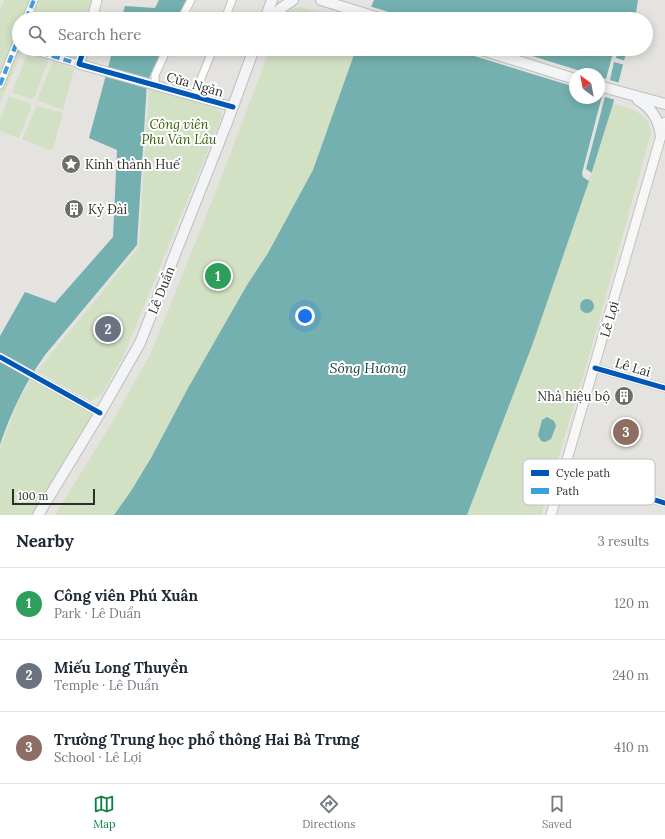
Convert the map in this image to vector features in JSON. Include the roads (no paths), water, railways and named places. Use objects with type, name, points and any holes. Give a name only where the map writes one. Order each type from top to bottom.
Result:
[{"type":"main road","points":[[94,12],[97,0]]},
{"type":"main road","points":[[268,12],[272,0]]},
{"type":"main road","points":[[274,12],[279,0]]},
{"type":"main road","points":[[277,12],[293,0]]},
{"type":"main road","points":[[321,0],[360,12]]},
{"type":"main road","points":[[79,64],[82,56]]},
{"type":"main road","name":"Lê Duẩn","points":[[236,108],[252,56]]},
{"type":"main road","name":"Lê Duẩn","points":[[44,515],[102,415],[140,343],[257,56]]},
{"type":"main road","points":[[501,56],[569,77]]},
{"type":"main road","name":"Cửa Ngăn","points":[[79,64],[152,83],[236,108]]},
{"type":"main road","points":[[605,88],[665,104]]},
{"type":"main road","points":[[629,95],[639,101],[654,114],[663,133]]},
{"type":"main road","name":"Lê Lợi","points":[[568,459],[665,122]]},
{"type":"main road","name":"Lê Duẩn","points":[[38,515],[102,415]]},
{"type":"main road","name":"Lê Lợi","points":[[551,515],[554,505]]},
{"type":"street","points":[[29,12],[34,0]]},
{"type":"street","points":[[185,12],[191,0]]},
{"type":"street","points":[[228,12],[232,0]]},
{"type":"street","points":[[0,85],[13,56]]},
{"type":"street","points":[[52,56],[79,64]]},
{"type":"street","points":[[152,83],[154,75],[164,56]]},
{"type":"street","points":[[194,96],[210,56]]},
{"type":"street","points":[[0,357],[102,415]]},
{"type":"street","name":"Lê Lai","points":[[595,368],[665,388]]},
{"type":"street","points":[[655,500],[665,503]]},
{"type":"water","points":[[159,0],[188,0],[182,12],[123,12],[125,6],[155,8]]},
{"type":"water","points":[[374,0],[638,0],[636,12],[369,12]]},
{"type":"water","points":[[111,56],[160,56],[147,82],[137,245],[45,355],[19,398],[0,445],[0,336],[25,292],[55,303],[113,237],[117,150],[89,138]]},
{"type":"water","name":"Sông Hương","points":[[354,56],[625,56],[613,104],[589,181],[533,343],[467,515],[114,515],[151,458],[188,388],[247,285],[268,253],[313,170]]},
{"type":"water","points":[[587,299],[592,301],[594,306],[592,311],[587,313],[582,311],[580,306],[582,301]]},
{"type":"water","points":[[547,417],[554,421],[556,426],[551,439],[545,442],[541,441],[538,435],[542,420]]},
{"type":"place","name":"Kinh thành Huế","points":[[71,164]]},
{"type":"place","name":"Kỳ Đài","points":[[74,209]]},
{"type":"place","name":"Công viên Phú Xuân","points":[[218,276]]},
{"type":"place","name":"Miếu Long Thuyền","points":[[108,329]]},
{"type":"place","name":"Nhà hiệu bộ","points":[[624,396]]},
{"type":"place","name":"Trường Trung học phổ thông Hai Bà Trưng","points":[[626,432]]},
{"type":"park label","name":"Công viên Phu Văn Lâu","points":[[179,132]]}]
